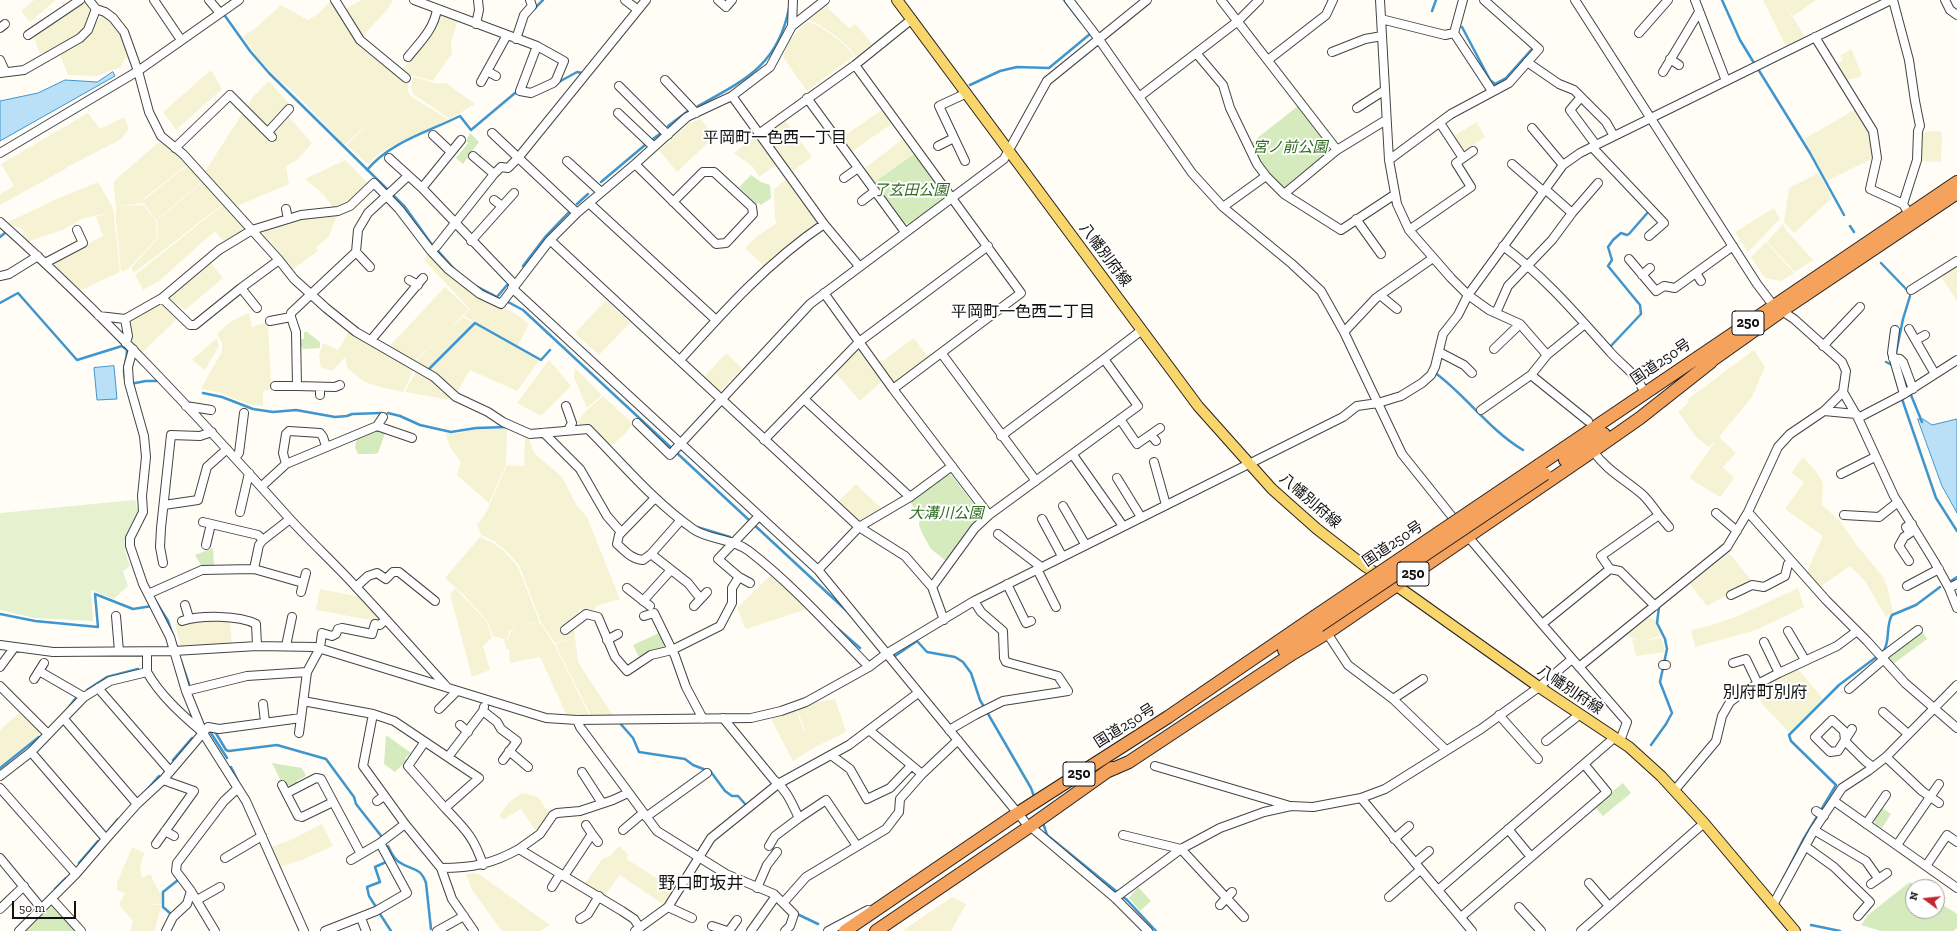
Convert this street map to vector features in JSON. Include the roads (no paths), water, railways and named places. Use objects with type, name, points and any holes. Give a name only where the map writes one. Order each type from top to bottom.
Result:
[{"type":"highway","name":"国道250号","points":[[1542,470],[1711,362],[1778,307],[1906,209],[1957,182]]},
{"type":"highway","name":"国道250号","points":[[876,931],[1029,827],[1106,772],[1190,716],[1778,307],[1957,193]]},
{"type":"highway","name":"250","points":[[1320,625],[1397,586],[1640,418],[1711,362]]},
{"type":"highway","name":"国道250号","points":[[846,931],[1018,813],[1168,718],[1320,625]]},
{"type":"main road","name":"八幡別府線","points":[[897,0],[1198,406],[1247,463],[1317,530],[1366,567],[1397,586],[1539,687],[1617,740],[1661,776],[1704,823],[1795,931]]},
{"type":"street","points":[[28,35],[80,0]]},
{"type":"street","points":[[89,0],[96,9],[105,12],[113,18],[124,32],[138,71],[149,112],[154,125],[161,136],[184,154],[279,260],[294,279],[310,293],[356,332],[434,377],[456,397],[488,412],[503,422],[530,434],[588,429],[654,498],[695,531],[734,542],[747,549],[780,577],[870,667]]},
{"type":"street","points":[[154,0],[181,40]]},
{"type":"street","points":[[209,0],[220,13]]},
{"type":"street","points":[[0,153],[138,71],[239,0]]},
{"type":"street","points":[[335,0],[360,40],[406,78]]},
{"type":"street","points":[[414,0],[537,46],[564,61],[556,80],[553,83],[531,93],[520,91],[537,46]]},
{"type":"street","points":[[476,24],[479,10],[478,0]]},
{"type":"street","points":[[516,39],[524,15],[532,6],[530,0]]},
{"type":"street","points":[[625,0],[638,10]]},
{"type":"street","points":[[436,246],[494,174],[501,167],[508,168],[518,158],[646,0]]},
{"type":"street","points":[[718,0],[726,7],[732,0]]},
{"type":"street","points":[[792,26],[794,0]]},
{"type":"street","points":[[99,316],[125,320],[162,298],[219,250],[252,230],[301,215],[338,211],[350,206],[374,183],[390,194],[399,209],[431,251],[448,269],[472,289],[501,304],[550,240],[577,213],[688,117],[732,96],[770,67],[792,26],[825,0]]},
{"type":"street","points":[[1069,0],[1098,38],[1192,173],[1223,207],[1292,264],[1321,291],[1344,332],[1402,454],[1468,536],[1627,722],[1617,740],[1584,764],[1438,890]]},
{"type":"street","points":[[637,423],[669,454],[792,322],[824,293],[1004,159],[1047,81],[1098,38],[1147,0]]},
{"type":"street","points":[[1221,0],[1337,150]]},
{"type":"street","points":[[1139,97],[1238,21],[1259,0]]},
{"type":"street","points":[[1268,60],[1326,15],[1333,0]]},
{"type":"street","points":[[1380,0],[1389,160],[1394,195],[1409,230],[1468,295],[1496,313],[1520,324],[1547,355]]},
{"type":"street","points":[[1463,0],[1454,33],[1492,91]]},
{"type":"street","points":[[1389,160],[1440,123],[1509,82],[1539,49],[1484,0]]},
{"type":"street","points":[[1639,33],[1659,16],[1668,0]]},
{"type":"street","points":[[1695,0],[1726,81]]},
{"type":"street","points":[[0,645],[53,652],[147,652],[257,646],[320,648],[446,687],[485,701],[546,718],[577,720],[751,718],[781,712],[806,702],[870,667],[886,654],[974,601],[1007,584],[1247,463],[1343,417],[1357,406],[1378,404],[1401,396],[1422,383],[1431,375],[1439,352],[1443,334],[1458,315],[1468,295],[1563,166],[1580,153],[1649,118],[1815,37],[1892,0],[1909,60],[1914,101],[1920,126],[1918,131],[1917,160],[1906,209],[1870,189],[1877,158],[1872,131],[1815,37]]},
{"type":"street","points":[[1945,0],[1950,10],[1957,15]]},
{"type":"street","points":[[1577,1],[1649,118],[1733,246],[1778,307],[1842,362],[1846,371],[1843,392],[1824,411],[1790,434],[1778,447],[1748,512],[1726,552],[1655,606],[1579,667]]},
{"type":"street","points":[[0,60],[3,72],[24,70],[80,38],[88,30],[96,9]]},
{"type":"street","points":[[408,57],[430,31],[436,20],[438,9]]},
{"type":"street","points":[[1663,72],[1699,12]]},
{"type":"street","points":[[1381,18],[1445,35],[1454,33]]},
{"type":"street","points":[[760,133],[855,65],[912,19]]},
{"type":"street","points":[[481,82],[507,35]]},
{"type":"street","points":[[1332,52],[1366,39],[1382,36]]},
{"type":"street","points":[[1196,53],[1223,86],[1230,108],[1257,164],[1266,176],[1284,194],[1341,230],[1394,195]]},
{"type":"street","points":[[1670,59],[1679,65]]},
{"type":"street","points":[[1528,62],[1559,84],[1574,90],[1606,122],[1614,136]]},
{"type":"street","points":[[855,65],[1021,293],[942,354],[893,389]]},
{"type":"street","points":[[487,71],[496,76]]},
{"type":"street","points":[[671,82],[696,113]]},
{"type":"street","points":[[619,86],[668,135]]},
{"type":"street","points":[[1357,108],[1385,90]]},
{"type":"street","points":[[965,161],[939,106],[966,93]]},
{"type":"street","points":[[175,148],[230,95],[270,135],[289,110]]},
{"type":"street","points":[[732,96],[824,224],[859,266]]},
{"type":"street","points":[[1580,97],[1570,110],[1594,146],[1664,223],[1649,236]]},
{"type":"street","points":[[807,98],[905,232]]},
{"type":"street","points":[[618,113],[654,147]]},
{"type":"street","points":[[1284,194],[1337,150],[1386,120]]},
{"type":"street","points":[[1440,123],[1463,158]]},
{"type":"street","points":[[1532,128],[1563,166]]},
{"type":"street","points":[[492,133],[577,213]]},
{"type":"street","points":[[433,135],[451,152]]},
{"type":"street","points":[[1533,143],[1540,137]]},
{"type":"street","points":[[938,146],[954,138]]},
{"type":"street","points":[[422,188],[461,140]]},
{"type":"street","points":[[1409,230],[1471,188],[1456,163],[1473,151]]},
{"type":"street","points":[[473,156],[494,174]]},
{"type":"street","points":[[389,158],[422,188],[514,286],[680,443],[818,570],[1029,827],[1115,898],[1148,931]]},
{"type":"street","points":[[573,162],[601,192]]},
{"type":"street","points":[[635,164],[673,202],[716,244],[726,244],[753,214],[752,207],[714,172],[703,172],[673,202]]},
{"type":"street","points":[[1512,164],[1572,213]]},
{"type":"street","points":[[844,178],[858,168]]},
{"type":"street","points":[[297,386],[296,332],[291,313],[310,293],[356,252],[358,230],[368,213],[408,176]]},
{"type":"street","points":[[1223,207],[1266,176]]},
{"type":"street","points":[[1496,313],[1508,286],[1552,240],[1572,213],[1598,183]]},
{"type":"street","points":[[862,201],[875,191]]},
{"type":"street","points":[[472,241],[514,193]]},
{"type":"street","points":[[494,200],[502,206]]},
{"type":"street","points":[[588,203],[716,320]]},
{"type":"street","points":[[286,209],[288,219]]},
{"type":"street","points":[[1356,219],[1381,254]]},
{"type":"street","points":[[0,222],[38,256],[133,349],[356,587],[446,687]]},
{"type":"street","points":[[680,360],[766,268],[796,243],[824,224]]},
{"type":"street","points":[[45,263],[83,243],[77,230]]},
{"type":"street","points":[[550,240],[764,440],[859,526],[900,552],[932,587],[944,620]]},
{"type":"street","points":[[764,440],[859,342],[988,246]]},
{"type":"street","points":[[1503,246],[1528,265],[1612,354],[1635,375],[1644,389]]},
{"type":"street","points":[[1629,260],[1656,291],[1664,286],[1675,288],[1733,246]]},
{"type":"street","points":[[356,252],[370,267]]},
{"type":"street","points":[[0,276],[9,274],[38,256]]},
{"type":"street","points":[[1344,332],[1380,295],[1433,258]]},
{"type":"street","points":[[162,298],[190,325],[195,325],[279,260]]},
{"type":"street","points":[[1912,290],[1957,261]]},
{"type":"street","points":[[1642,275],[1650,268]]},
{"type":"street","points":[[1696,273],[1701,281]]},
{"type":"street","points":[[371,340],[418,286],[423,278]]},
{"type":"street","points":[[409,280],[418,286]]},
{"type":"street","points":[[241,288],[257,308]]},
{"type":"street","points":[[824,293],[893,389],[989,515]]},
{"type":"street","points":[[1380,295],[1397,310]]},
{"type":"street","points":[[1823,346],[1860,307]]},
{"type":"street","points":[[270,321],[291,317]]},
{"type":"street","points":[[125,320],[128,336],[126,343]]},
{"type":"street","points":[[1494,349],[1520,324]]},
{"type":"street","points":[[1481,410],[1531,375],[1547,355],[1585,324]]},
{"type":"street","points":[[1909,329],[1935,374]]},
{"type":"street","points":[[1001,436],[1142,330]]},
{"type":"street","points":[[1895,330],[1889,339],[1892,353],[1904,362],[1913,389]]},
{"type":"street","points":[[1916,340],[1925,335]]},
{"type":"street","points":[[133,349],[128,367],[130,385],[144,436],[146,457],[142,496],[143,512],[130,538],[130,546],[148,594],[164,623],[186,691],[203,733],[246,801],[304,931]]},
{"type":"street","points":[[1439,352],[1466,362],[1472,373]]},
{"type":"street","points":[[942,354],[1001,436],[1036,481]]},
{"type":"street","points":[[932,587],[975,528],[989,515],[1138,406],[1104,358]]},
{"type":"street","points":[[1897,358],[1904,394]]},
{"type":"street","points":[[1824,411],[1857,416],[1913,389],[1957,360]]},
{"type":"street","points":[[1531,375],[1588,422]]},
{"type":"street","points":[[275,386],[297,386],[320,391],[340,385]]},
{"type":"street","points":[[1843,392],[1857,416],[1875,457],[1898,502],[1939,569],[1953,586],[1957,608]]},
{"type":"street","points":[[804,399],[910,497]]},
{"type":"street","points":[[186,406],[211,410]]},
{"type":"street","points":[[566,406],[572,423],[568,430]]},
{"type":"street","points":[[235,458],[239,453],[244,413]]},
{"type":"street","points":[[262,486],[286,464],[377,426],[383,417]]},
{"type":"street","points":[[1120,419],[1137,444],[1153,438],[1160,428]]},
{"type":"street","points":[[377,426],[412,438]]},
{"type":"street","points":[[286,464],[283,453],[286,434],[289,431],[320,434],[323,437],[326,446]]},
{"type":"street","points":[[163,563],[160,547],[171,435],[200,436],[212,432]]},
{"type":"street","points":[[544,433],[580,469],[607,516],[621,532]]},
{"type":"street","points":[[164,505],[198,500],[207,467],[227,449]]},
{"type":"street","points":[[1593,451],[1600,460],[1623,481],[1642,495],[1669,527]]},
{"type":"street","points":[[1072,455],[1123,526]]},
{"type":"street","points":[[1841,474],[1875,457]]},
{"type":"street","points":[[1154,462],[1166,505]]},
{"type":"street","points":[[818,570],[859,526],[910,497],[952,466]]},
{"type":"street","points":[[240,512],[249,473]]},
{"type":"street","points":[[1118,478],[1141,517]]},
{"type":"street","points":[[654,498],[621,532],[617,544],[628,555],[636,559],[643,560],[652,554],[681,520]]},
{"type":"street","points":[[1844,515],[1879,517],[1898,502]]},
{"type":"street","points":[[1063,506],[1085,544]]},
{"type":"street","points":[[1748,512],[1791,561],[1905,683],[1957,728]]},
{"type":"street","points":[[1716,513],[1737,531]]},
{"type":"street","points":[[1655,606],[1620,571],[1610,569],[1601,556],[1659,515]]},
{"type":"street","points":[[750,583],[718,559],[759,516]]},
{"type":"street","points":[[254,569],[259,545],[290,518]]},
{"type":"street","points":[[1042,519],[1062,556]]},
{"type":"street","points":[[203,522],[258,535],[263,540]]},
{"type":"street","points":[[206,546],[211,524]]},
{"type":"street","points":[[1909,561],[1899,546],[1904,538],[1910,533],[1906,527],[1912,524]]},
{"type":"street","points":[[998,534],[1039,568],[1056,607]]},
{"type":"street","points":[[652,554],[688,583],[700,598]]},
{"type":"street","points":[[1731,595],[1752,585],[1764,587],[1785,576],[1788,564],[1791,561]]},
{"type":"street","points":[[148,594],[202,570],[254,569],[303,583]]},
{"type":"street","points":[[1542,624],[1610,569]]},
{"type":"street","points":[[1907,586],[1939,569]]},
{"type":"street","points":[[643,601],[671,570]]},
{"type":"street","points":[[356,587],[368,576],[377,574],[386,579],[393,572],[399,572],[435,601]]},
{"type":"street","points":[[301,592],[306,573]]},
{"type":"street","points":[[565,630],[586,614],[598,617],[615,657],[627,671],[651,655],[672,650],[720,626],[732,603],[732,588],[740,577]]},
{"type":"street","points":[[1007,584],[1026,623],[1031,621]]},
{"type":"street","points":[[628,588],[650,606]]},
{"type":"street","points":[[694,606],[707,592]]},
{"type":"street","points":[[949,730],[981,711],[1003,701],[1068,691],[1058,676],[1006,662],[1004,658],[1004,631],[981,612],[974,601]]},
{"type":"street","points":[[185,605],[186,620],[215,617],[249,620],[256,624],[257,646]]},
{"type":"street","points":[[644,616],[654,612],[672,650],[686,687],[703,718]]},
{"type":"street","points":[[116,616],[119,652]]},
{"type":"street","points":[[286,646],[292,617]]},
{"type":"street","points":[[299,733],[307,672],[320,648],[322,633],[332,636],[336,634],[338,629],[342,628],[372,634],[375,624],[380,624],[385,620]]},
{"type":"street","points":[[1320,625],[1348,665],[1393,699],[1446,750]]},
{"type":"street","points":[[1849,689],[1881,656],[1918,630]]},
{"type":"street","points":[[1788,631],[1805,660]]},
{"type":"street","points":[[1674,791],[1716,741],[1722,716],[1730,702],[1744,691],[1805,660],[1837,646],[1857,631]]},
{"type":"street","points":[[607,640],[618,634]]},
{"type":"street","points":[[1764,642],[1779,673]]},
{"type":"street","points":[[0,667],[14,648]]},
{"type":"street","points":[[147,652],[147,672],[154,684],[185,717],[203,733]]},
{"type":"street","points":[[1115,898],[1181,849],[1220,828],[1264,812],[1290,806],[1313,806],[1361,798],[1385,789],[1499,715],[1539,687],[1572,659]]},
{"type":"street","points":[[1734,663],[1746,660],[1758,684]]},
{"type":"street","points":[[34,679],[44,662]]},
{"type":"street","points":[[39,671],[84,697]]},
{"type":"street","points":[[0,776],[31,752],[84,697],[110,681],[147,672]]},
{"type":"street","points":[[186,691],[247,676],[307,672]]},
{"type":"street","points":[[1393,699],[1423,680]]},
{"type":"street","points":[[1773,906],[1821,814],[1834,801],[1842,788],[1873,767],[1886,756],[1957,685]]},
{"type":"street","points":[[0,686],[48,734]]},
{"type":"street","points":[[98,688],[170,771]]},
{"type":"street","points":[[439,708],[457,691]]},
{"type":"street","points":[[519,849],[634,919],[638,929],[668,907],[711,838],[778,784],[831,755],[869,730],[918,693]]},
{"type":"street","points":[[303,701],[372,714],[394,721],[424,743],[479,778],[445,808]]},
{"type":"street","points":[[448,757],[483,711],[485,701]]},
{"type":"street","points":[[262,704],[265,722]]},
{"type":"street","points":[[483,711],[497,722],[501,729],[517,740],[503,760]]},
{"type":"street","points":[[1883,712],[1887,722],[1908,734]]},
{"type":"street","points":[[372,714],[363,766],[381,798],[405,824],[441,868],[452,899],[474,931]]},
{"type":"street","points":[[1499,715],[1538,759]]},
{"type":"street","points":[[1546,741],[1579,715]]},
{"type":"street","points":[[19,931],[76,874],[137,804],[163,780],[208,727],[219,729],[301,718]]},
{"type":"street","points":[[723,718],[746,748],[790,799],[799,818]]},
{"type":"street","points":[[64,719],[137,804]]},
{"type":"street","points":[[577,720],[628,793],[658,831],[726,874],[776,896],[794,914],[790,926],[785,931]]},
{"type":"street","points":[[460,725],[468,732]]},
{"type":"street","points":[[1852,729],[1845,741],[1873,767]]},
{"type":"street","points":[[869,730],[922,774]]},
{"type":"street","points":[[783,903],[806,877],[886,829],[899,812],[900,799],[922,774],[958,740]]},
{"type":"street","points":[[424,743],[408,766],[469,834],[477,846],[483,865]]},
{"type":"street","points":[[509,751],[528,767]]},
{"type":"street","points":[[31,752],[106,839]]},
{"type":"street","points":[[831,755],[834,759],[845,764],[850,769],[867,799],[886,791],[911,766]]},
{"type":"street","points":[[1886,756],[1930,797],[1939,803]]},
{"type":"street","points":[[1462,917],[1607,792],[1584,764]]},
{"type":"street","points":[[1155,766],[1290,806]]},
{"type":"street","points":[[582,772],[602,803]]},
{"type":"street","points":[[623,830],[707,773]]},
{"type":"street","points":[[287,793],[316,778],[321,779],[361,854]]},
{"type":"street","points":[[156,844],[194,790],[163,780]]},
{"type":"street","points":[[282,784],[298,816],[302,817],[333,802]]},
{"type":"street","points":[[1897,845],[1939,784]]},
{"type":"street","points":[[0,788],[76,874]]},
{"type":"street","points":[[215,931],[197,900],[176,872],[177,863],[224,801],[238,788]]},
{"type":"street","points":[[441,868],[483,865],[505,857],[540,834],[553,815],[557,813],[580,811],[628,793]]},
{"type":"street","points":[[1866,824],[1886,795]]},
{"type":"street","points":[[1361,798],[1420,870],[1462,917],[1472,931]]},
{"type":"street","points":[[769,846],[775,836],[826,800],[857,846]]},
{"type":"street","points":[[1834,801],[1957,888]]},
{"type":"street","points":[[1581,931],[1704,823]]},
{"type":"street","points":[[351,860],[380,843],[405,824]]},
{"type":"street","points":[[586,825],[598,842]]},
{"type":"street","points":[[1394,839],[1409,826]]},
{"type":"street","points":[[1508,830],[1531,857]]},
{"type":"street","points":[[1814,830],[1866,861],[1878,878]]},
{"type":"street","points":[[165,831],[174,836]]},
{"type":"street","points":[[552,887],[592,834]]},
{"type":"street","points":[[1123,835],[1181,849],[1230,895],[1244,917]]},
{"type":"street","points":[[1926,866],[1947,835],[1957,842]]},
{"type":"street","points":[[225,858],[262,836]]},
{"type":"street","points":[[325,931],[376,911],[407,893],[380,843]]},
{"type":"street","points":[[1805,846],[1834,867],[1870,902],[1858,916]]},
{"type":"street","points":[[1415,863],[1429,851]]},
{"type":"street","points":[[758,888],[767,865],[777,852]]},
{"type":"street","points":[[0,858],[42,909]]},
{"type":"street","points":[[1389,897],[1420,870]]},
{"type":"street","points":[[1871,884],[1887,873]]},
{"type":"street","points":[[1589,883],[1609,906]]},
{"type":"street","points":[[0,909],[24,886]]},
{"type":"street","points":[[197,900],[220,887]]},
{"type":"street","points":[[828,931],[911,887]]},
{"type":"street","points":[[167,930],[173,917],[186,904],[191,891]]},
{"type":"street","points":[[1220,905],[1230,895]]},
{"type":"street","points":[[580,919],[588,914],[598,896]]},
{"type":"street","points":[[751,931],[776,896]]},
{"type":"street","points":[[52,899],[81,931]]},
{"type":"street","points":[[668,907],[692,918]]},
{"type":"street","points":[[1519,907],[1531,915],[1541,931]]},
{"type":"street","points":[[437,931],[464,916]]},
{"type":"street","points":[[360,918],[366,931]]},
{"type":"street","points":[[712,926],[728,931],[737,920]]},
{"type":"water","points":[[113,72],[115,76],[0,141],[0,101],[38,93],[65,80],[97,82]]},
{"type":"water","points":[[114,366],[117,399],[97,400],[94,368]]},
{"type":"water","points":[[1918,419],[1923,419],[1932,425],[1957,419],[1957,513],[1942,486]]},
{"type":"waterway","points":[[534,9],[543,0]]},
{"type":"waterway","points":[[1064,0],[1081,22]]},
{"type":"waterway","points":[[1432,11],[1436,0]]},
{"type":"waterway","points":[[1722,0],[1740,40],[1754,63]]},
{"type":"waterway","points":[[698,106],[744,79],[767,58],[784,28],[789,8]]},
{"type":"waterway","points":[[223,13],[250,51],[269,73],[387,189]]},
{"type":"waterway","points":[[521,36],[524,25]]},
{"type":"waterway","points":[[1462,27],[1490,80],[1495,84],[1506,78],[1532,49]]},
{"type":"waterway","points":[[970,85],[1000,71],[1017,67],[1049,68],[1090,34],[1089,32]]},
{"type":"waterway","points":[[1758,69],[1810,153],[1844,215]]},
{"type":"waterway","points":[[557,83],[577,72],[584,72]]},
{"type":"waterway","points":[[367,170],[376,160],[410,138],[460,116],[471,130],[515,93],[519,94]]},
{"type":"waterway","points":[[668,126],[688,111]]},
{"type":"waterway","points":[[653,139],[661,133]]},
{"type":"waterway","points":[[601,182],[645,145]]},
{"type":"waterway","points":[[577,204],[588,194]]},
{"type":"waterway","points":[[394,196],[405,207],[430,242],[456,271]]},
{"type":"waterway","points":[[1609,348],[1641,314],[1640,305],[1608,266],[1612,260],[1608,247],[1621,233],[1627,235],[1629,234],[1649,211]]},
{"type":"waterway","points":[[523,266],[546,236],[569,212]]},
{"type":"waterway","points":[[1850,226],[1854,232]]},
{"type":"waterway","points":[[0,237],[6,232]]},
{"type":"waterway","points":[[1881,263],[1908,291]]},
{"type":"waterway","points":[[476,286],[497,297],[507,285]]},
{"type":"waterway","points":[[0,303],[18,293],[77,360],[122,346],[127,350],[124,369],[126,383]]},
{"type":"waterway","points":[[1896,353],[1903,319],[1910,296]]},
{"type":"waterway","points":[[508,302],[523,310],[849,613]]},
{"type":"waterway","points":[[428,370],[475,323],[541,360],[550,350]]},
{"type":"waterway","points":[[1886,362],[1892,365]]},
{"type":"waterway","points":[[1901,367],[1908,389]]},
{"type":"waterway","points":[[1434,372],[1457,391],[1499,433],[1523,450]]},
{"type":"waterway","points":[[130,384],[146,381],[157,381]]},
{"type":"waterway","points":[[203,393],[222,397],[253,409],[273,412],[296,410],[335,417],[352,414],[381,413]]},
{"type":"waterway","points":[[1911,395],[1922,422]]},
{"type":"waterway","points":[[1902,399],[1936,498],[1957,531]]},
{"type":"waterway","points":[[388,413],[400,416],[420,425],[451,432],[476,428],[508,427]]},
{"type":"waterway","points":[[697,527],[730,537]]},
{"type":"waterway","points":[[1951,581],[1957,577]]},
{"type":"waterway","points":[[1883,652],[1887,643],[1889,624],[1892,615],[1916,605],[1940,587]]},
{"type":"waterway","points":[[0,614],[35,621],[98,627],[95,594],[133,609],[152,606]]},
{"type":"waterway","points":[[155,600],[168,621],[172,633]]},
{"type":"waterway","points":[[1651,745],[1672,713],[1660,682],[1667,649],[1665,639],[1657,623],[1659,607]]},
{"type":"waterway","points":[[837,628],[860,648]]},
{"type":"waterway","points":[[892,653],[895,656],[917,641],[927,652],[955,657],[963,662],[971,673],[980,700],[1031,788],[1035,799]]},
{"type":"waterway","points":[[1782,881],[1803,840],[1836,785],[1791,741],[1789,735],[1839,685],[1879,655]]},
{"type":"waterway","points":[[181,661],[189,684]]},
{"type":"waterway","points":[[87,690],[107,677],[138,669]]},
{"type":"waterway","points":[[66,711],[75,699]]},
{"type":"waterway","points":[[619,722],[633,738],[639,752],[685,759],[693,765],[711,772],[725,791],[732,796],[738,796],[746,805]]},
{"type":"waterway","points":[[209,730],[227,758]]},
{"type":"waterway","points":[[214,730],[226,750],[229,751],[277,745],[326,759],[354,797],[356,804],[382,837]]},
{"type":"waterway","points":[[0,768],[39,737]]},
{"type":"waterway","points":[[173,760],[192,738]]},
{"type":"waterway","points":[[231,767],[238,781]]},
{"type":"waterway","points":[[145,792],[159,776]]},
{"type":"waterway","points":[[108,831],[118,819]]},
{"type":"waterway","points":[[1043,823],[1047,835],[1127,900],[1156,931]]},
{"type":"waterway","points":[[79,863],[98,841]]},
{"type":"waterway","points":[[388,846],[392,855],[397,860],[418,871],[424,878],[426,883],[431,929]]},
{"type":"waterway","points":[[376,907],[369,896],[367,887],[380,882],[375,867],[386,862]]},
{"type":"waterway","points":[[55,889],[66,878]]},
{"type":"waterway","points":[[171,914],[163,907],[163,892],[178,880]]},
{"type":"waterway","points":[[795,913],[818,924]]},
{"type":"waterway","points":[[380,914],[391,931]]},
{"type":"waterway","points":[[1811,925],[1840,931]]},
{"type":"district","name":"平岡町一色西一丁目","points":[[775,138]]},
{"type":"district","name":"平岡町一色西二丁目","points":[[1023,312]]},
{"type":"district","name":"別府町別府","points":[[1765,693]]},
{"type":"district","name":"野口町坂井","points":[[701,884]]},
{"type":"park label","name":"宮ノ前公園","points":[[1290,148]]},
{"type":"park label","name":"了玄田公園","points":[[911,191]]},
{"type":"park label","name":"大溝川公園","points":[[946,514]]}]
